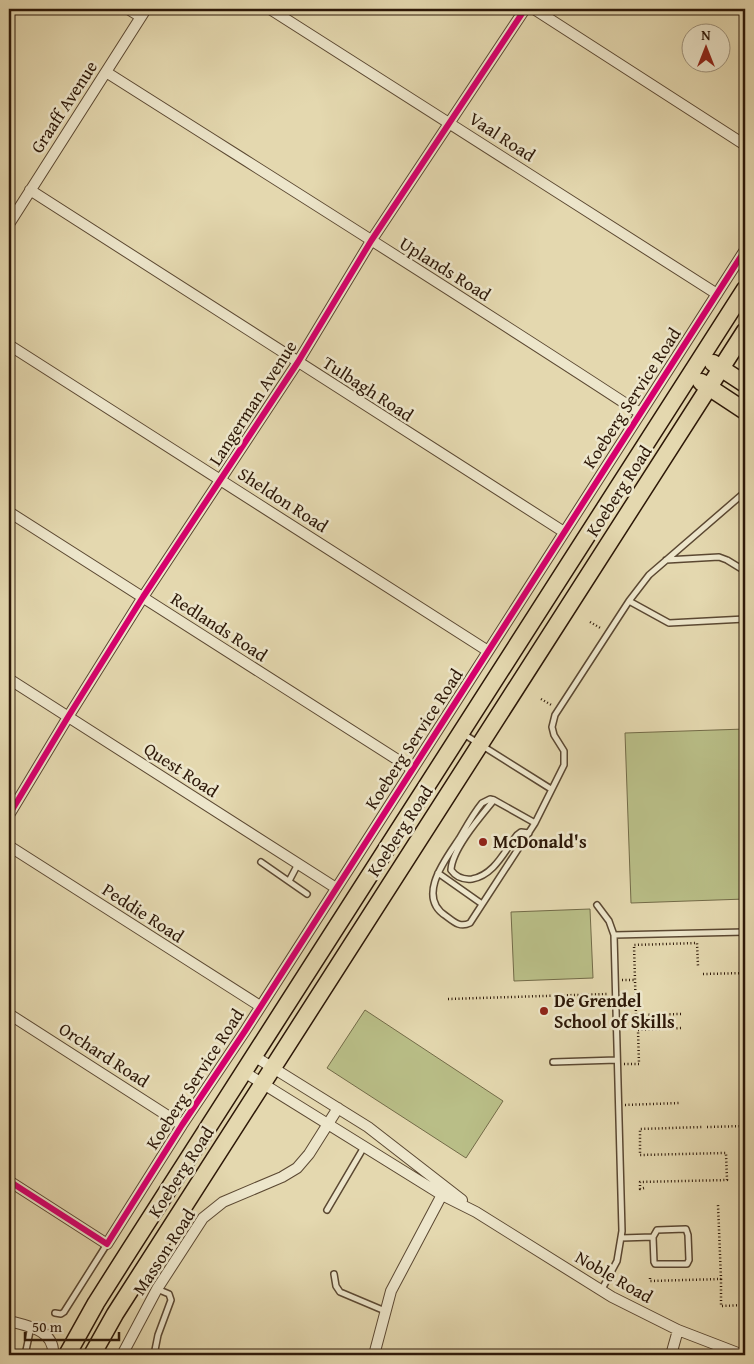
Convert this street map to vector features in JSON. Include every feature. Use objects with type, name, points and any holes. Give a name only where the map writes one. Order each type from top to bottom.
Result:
[{"type":"main road","name":"Koeberg Road","points":[[66,1355],[120,1266],[745,289]]},
{"type":"main road","name":"Koeberg Road","points":[[92,1355],[120,1307],[272,1067],[745,331]]},
{"type":"main road","points":[[703,357],[745,384]]},
{"type":"main road","points":[[691,375],[745,411]]},
{"type":"street","points":[[128,9],[144,13]]},
{"type":"street","name":"Vaal Road","points":[[270,9],[717,294]]},
{"type":"street","name":"Langerman Avenue","points":[[9,815],[68,716],[298,362],[371,241],[525,9]]},
{"type":"street","points":[[534,9],[745,144]]},
{"type":"street","name":"Graaff Avenue","points":[[9,224],[144,13]]},
{"type":"street","name":"Uplands Road","points":[[106,72],[472,303],[640,413]]},
{"type":"street","name":"Tulbagh Road","points":[[30,190],[564,532]]},
{"type":"street","name":"Koeberg Service Road","points":[[107,1244],[182,1124],[260,1006],[745,250]]},
{"type":"street","name":"Sheldon Road","points":[[9,345],[488,651]]},
{"type":"street","name":"Redlands Road","points":[[9,512],[412,769]]},
{"type":"street","name":"Quest Road","points":[[9,679],[336,888]]},
{"type":"street","name":"Peddie Road","points":[[9,846],[260,1006]]},
{"type":"street","name":"Orchard Road","points":[[9,1014],[182,1124]]},
{"type":"street","name":"Noble Road","points":[[254,1056],[368,1127],[444,1191]]},
{"type":"street","name":"Noble Road","points":[[244,1072],[364,1147],[444,1191],[601,1291],[678,1330],[743,1355]]},
{"type":"street","name":"Masson Road","points":[[122,1355],[158,1288],[184,1246],[207,1214],[223,1202],[282,1177],[297,1168],[310,1154],[338,1108]]},
{"type":"street","points":[[9,1181],[107,1244]]},
{"type":"street","points":[[374,1355],[391,1291],[444,1191]]},
{"type":"street","points":[[9,1320],[33,1327],[43,1333],[52,1344],[53,1355]]},
{"type":"street","points":[[672,1355],[678,1330]]},
{"type":"lane","points":[[535,823],[494,800],[486,800],[477,808],[438,873],[433,896],[434,904],[440,912],[459,925],[465,926],[470,923],[535,823],[564,765],[564,750],[554,735],[552,728],[555,715],[629,601],[649,575],[745,492]]},
{"type":"lane","points":[[666,560],[719,557],[745,571]]},
{"type":"lane","points":[[629,601],[669,623],[745,619]]},
{"type":"lane","points":[[462,733],[551,789]]},
{"type":"lane","points":[[494,800],[452,858],[451,870],[454,874],[469,880],[487,874],[492,870],[517,835],[521,832],[529,833]]},
{"type":"lane","points":[[261,862],[307,894]]},
{"type":"lane","points":[[288,881],[298,864]]},
{"type":"lane","points":[[438,873],[482,904]]},
{"type":"lane","points":[[597,905],[609,921],[614,935],[621,1238],[617,1261],[601,1291]]},
{"type":"lane","points":[[614,935],[745,932]]},
{"type":"lane","points":[[553,1062],[618,1062]]},
{"type":"lane","points":[[327,1210],[364,1147]]},
{"type":"lane","points":[[686,1229],[688,1235],[688,1264],[655,1264],[653,1237],[658,1230],[686,1229]]},
{"type":"lane","points":[[621,1238],[653,1237]]},
{"type":"lane","name":"Koeberg Service Road","points":[[55,1313],[61,1314],[64,1312],[107,1244]]},
{"type":"lane","points":[[334,1274],[336,1286],[340,1292],[385,1311]]},
{"type":"lane","points":[[154,1355],[158,1334],[171,1300],[169,1294],[158,1288]]},
{"type":"lane","points":[[25,1355],[33,1327]]},
{"type":"path","points":[[590,622],[608,633]]},
{"type":"path","points":[[541,699],[559,709]]},
{"type":"path","points":[[681,1014],[636,1015],[634,945],[697,943],[698,966]]},
{"type":"path","points":[[703,974],[745,973]]},
{"type":"path","points":[[615,980],[635,980]]},
{"type":"path","points":[[448,999],[616,994]]},
{"type":"path","points":[[618,1062],[639,1064],[638,1030],[681,1028]]},
{"type":"path","points":[[619,1105],[679,1103]]},
{"type":"path","points":[[707,1127],[745,1126]]},
{"type":"path","points":[[644,1188],[640,1189],[640,1182],[727,1180],[726,1153],[640,1155],[640,1129],[702,1127]]},
{"type":"path","points":[[718,1205],[721,1306],[745,1305]]},
{"type":"path","points":[[650,1278],[650,1282],[721,1279]]},
{"type":"green space","points":[[745,729],[745,899],[631,903],[625,733]]},
{"type":"green space","points":[[590,909],[593,978],[514,981],[511,912]]},
{"type":"green space","points":[[365,1010],[503,1101],[466,1158],[327,1068]]},
{"type":"cycle path","points":[[9,815],[143,597],[298,362],[371,241],[525,9]]},
{"type":"cycle path","points":[[9,1181],[107,1244],[745,250]]},
{"type":"place","name":"McDonald's","points":[[483,842]]},
{"type":"place","name":"De Grendel School of Skills","points":[[544,1011]]}]
